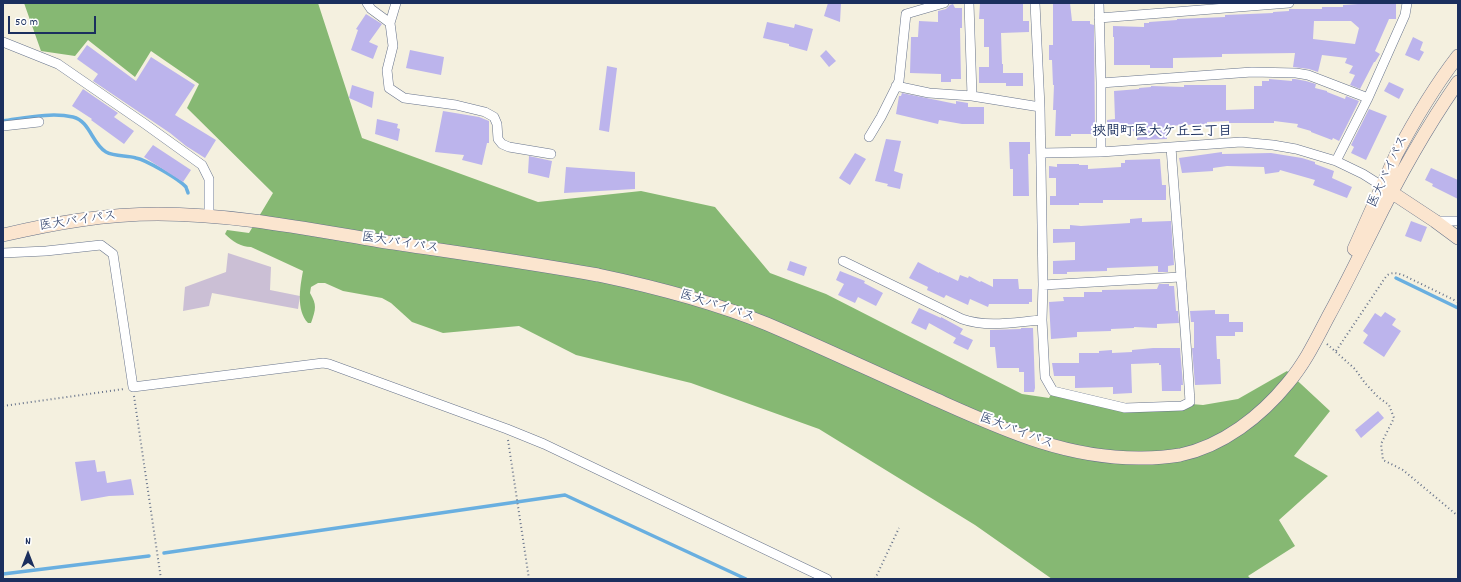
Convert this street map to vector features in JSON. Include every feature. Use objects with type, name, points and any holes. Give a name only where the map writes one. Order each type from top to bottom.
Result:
[{"type":"main road","name":"医大バイパス","points":[[1387,189],[1396,155],[1414,122],[1458,56]]},
{"type":"main road","name":"医大バイパス","points":[[3,235],[75,220],[117,216],[160,214],[209,216],[281,225],[554,267],[642,284],[738,313],[766,324],[954,408],[1058,448],[1101,456],[1123,458],[1166,457],[1193,451],[1221,440],[1247,422],[1272,400],[1298,370],[1318,337],[1339,297],[1360,235],[1387,189],[1419,144],[1458,82]]},
{"type":"main road","points":[[1387,189],[1458,238]]},
{"type":"street","points":[[367,3],[371,9],[390,23]]},
{"type":"street","points":[[396,3],[390,23],[393,46],[387,70],[389,88],[404,98],[456,105],[485,112],[494,117],[497,124],[498,139],[502,144],[509,147],[551,154]]},
{"type":"street","points":[[869,136],[881,117],[899,81],[906,14],[944,3]]},
{"type":"street","points":[[969,3],[972,96]]},
{"type":"street","points":[[1035,3],[1040,107],[1044,285],[1042,320],[1045,377],[1053,392],[1125,408],[1182,406],[1190,402],[1184,301],[1180,277],[1171,147]]},
{"type":"street","points":[[1099,3],[1102,83],[1101,152]]},
{"type":"street","points":[[1100,18],[1289,3]]},
{"type":"street","points":[[1336,161],[1368,98],[1405,15],[1407,3]]},
{"type":"street","points":[[3,42],[58,64],[202,165],[209,179],[209,216]]},
{"type":"street","points":[[1102,83],[1252,72],[1296,73],[1308,75],[1368,98]]},
{"type":"street","points":[[896,86],[929,93],[972,96],[1040,107]]},
{"type":"street","points":[[3,126],[39,122]]},
{"type":"street","points":[[1040,153],[1101,152],[1241,142],[1296,149],[1336,161],[1363,174],[1387,189]]},
{"type":"street","points":[[1435,221],[1458,221]]},
{"type":"street","points":[[3,253],[46,251],[101,245],[113,254],[133,387],[323,363],[329,364],[507,429],[567,455],[827,579]]},
{"type":"street","points":[[843,261],[962,319],[974,323],[986,325],[1042,320]]},
{"type":"street","points":[[1044,285],[1180,277]]},
{"type":"path","points":[[1336,351],[1385,278],[1390,274],[1397,273],[1403,275],[1458,302]]},
{"type":"path","points":[[1318,337],[1355,369],[1378,397],[1390,405],[1394,418],[1381,444],[1383,460],[1403,470],[1458,516]]},
{"type":"path","points":[[3,406],[133,387],[161,579]]},
{"type":"path","points":[[507,429],[529,579]]},
{"type":"path","points":[[875,579],[899,528]]},
{"type":"shaded area","points":[[228,253],[271,267],[270,290],[300,296],[298,309],[212,293],[209,306],[183,311],[185,287],[226,272]]},
{"type":"green space","points":[[24,3],[318,3],[362,138],[538,202],[641,191],[715,207],[770,273],[826,294],[1022,394],[1049,398],[1053,391],[1126,411],[1191,404],[1203,405],[1238,399],[1287,371],[1330,411],[1294,456],[1328,476],[1279,520],[1295,546],[1248,576],[1251,579],[1052,579],[975,525],[819,429],[691,383],[576,355],[519,326],[443,333],[412,322],[391,303],[382,298],[343,291],[325,283],[318,283],[311,287],[310,293],[315,307],[311,323],[308,323],[304,318],[300,305],[300,291],[303,271],[251,247],[240,245],[225,234],[227,230],[249,233],[273,193],[187,108],[199,84],[151,51],[135,77],[88,40],[75,56],[41,51]]},
{"type":"building","points":[[828,3],[841,3],[840,22],[824,16]]},
{"type":"building","points":[[980,3],[1023,3],[1023,21],[1029,21],[1029,32],[1001,33],[1003,73],[1023,73],[1023,86],[1006,86],[1006,83],[979,83],[979,67],[989,67],[989,47],[984,47],[984,19],[979,19]]},
{"type":"building","points":[[1053,3],[1070,3],[1072,21],[1090,21],[1090,24],[1094,25],[1095,134],[1055,136],[1056,110],[1053,110],[1054,85],[1052,60],[1049,60],[1049,45],[1053,45]]},
{"type":"building","points":[[1396,3],[1396,19],[1389,19],[1375,51],[1380,54],[1374,62],[1360,89],[1350,85],[1355,75],[1349,73],[1353,66],[1345,63],[1347,58],[1322,55],[1318,72],[1293,67],[1295,53],[1222,54],[1222,57],[1173,58],[1173,68],[1150,68],[1150,65],[1114,65],[1113,26],[1144,27],[1144,23],[1149,22],[1225,17],[1225,15],[1273,13],[1289,11],[1289,9],[1322,9],[1322,7],[1343,7],[1343,5]],"holes":[[[1314,21],[1351,21],[1359,28],[1355,44],[1313,39]]]},
{"type":"building","points":[[953,4],[955,8],[962,8],[962,28],[960,28],[961,79],[951,79],[951,82],[941,82],[941,74],[910,73],[911,37],[918,37],[919,21],[938,22],[938,11],[946,9]]},
{"type":"building","points":[[366,14],[382,24],[369,42],[378,46],[373,59],[351,50],[358,30],[356,29]]},
{"type":"building","points":[[767,22],[794,28],[795,24],[813,29],[807,51],[789,46],[789,44],[763,38]]},
{"type":"building","points":[[1413,37],[1423,42],[1420,50],[1424,52],[1419,61],[1405,55]]},
{"type":"building","points":[[87,45],[136,81],[151,57],[195,85],[175,115],[216,140],[205,158],[93,81],[98,74],[77,59]]},
{"type":"building","points":[[410,50],[444,57],[441,75],[406,68]]},
{"type":"building","points":[[826,50],[836,61],[829,67],[820,56]]},
{"type":"building","points":[[607,66],[617,68],[609,132],[599,130]]},
{"type":"building","points":[[1269,79],[1292,81],[1292,79],[1295,79],[1306,81],[1316,84],[1315,88],[1327,91],[1345,99],[1346,96],[1359,101],[1339,141],[1333,138],[1332,140],[1297,127],[1298,124],[1274,121],[1274,123],[1229,123],[1229,121],[1207,122],[1207,124],[1167,126],[1167,139],[1137,140],[1137,131],[1107,133],[1107,120],[1115,119],[1114,91],[1139,89],[1151,86],[1184,87],[1184,85],[1226,85],[1226,110],[1254,109],[1254,86],[1262,86],[1262,81],[1269,81]]},
{"type":"building","points":[[1389,82],[1404,89],[1399,99],[1384,91]]},
{"type":"building","points":[[352,85],[374,92],[372,108],[349,98]]},
{"type":"building","points":[[83,89],[118,113],[114,117],[134,131],[124,144],[91,120],[92,119],[72,106]]},
{"type":"building","points":[[902,93],[956,104],[956,101],[968,103],[968,107],[984,107],[984,124],[962,124],[939,120],[938,124],[896,114],[899,96],[901,96]]},
{"type":"building","points":[[1369,109],[1387,116],[1366,160],[1351,153],[1354,147],[1351,145]]},
{"type":"building","points":[[443,111],[479,117],[489,121],[489,143],[487,143],[482,165],[462,160],[464,155],[435,152]]},
{"type":"building","points":[[377,119],[398,124],[397,128],[400,129],[398,141],[375,134]]},
{"type":"building","points":[[886,139],[901,141],[894,171],[903,174],[900,189],[875,181]]},
{"type":"building","points":[[1009,142],[1030,142],[1030,154],[1028,154],[1029,196],[1013,196],[1013,169],[1010,169]]},
{"type":"building","points":[[153,145],[191,170],[183,182],[144,157]]},
{"type":"building","points":[[1222,152],[1222,154],[1271,153],[1302,158],[1334,171],[1332,178],[1352,187],[1347,198],[1313,185],[1315,180],[1280,170],[1279,172],[1265,174],[1264,167],[1227,166],[1213,168],[1213,171],[1182,173],[1179,158]]},
{"type":"building","points":[[855,153],[866,159],[850,185],[839,178]]},
{"type":"building","points":[[529,156],[552,161],[549,178],[528,173]]},
{"type":"building","points":[[1160,159],[1162,185],[1166,185],[1166,200],[1103,200],[1103,203],[1050,205],[1050,196],[1056,196],[1056,178],[1049,178],[1049,166],[1057,167],[1057,164],[1079,164],[1088,165],[1088,169],[1121,167],[1121,163],[1125,163],[1125,160]]},
{"type":"building","points":[[566,167],[635,172],[635,189],[564,193]]},
{"type":"building","points":[[1431,168],[1458,180],[1458,199],[1432,186],[1433,184],[1425,180]]},
{"type":"building","points":[[1142,218],[1142,222],[1171,221],[1174,265],[1168,266],[1168,272],[1158,272],[1158,266],[1107,268],[1107,271],[1067,272],[1067,274],[1053,274],[1053,261],[1075,260],[1075,242],[1053,243],[1053,229],[1070,229],[1070,225],[1081,226],[1130,223],[1130,219]]},
{"type":"building","points":[[1411,221],[1427,227],[1421,242],[1405,236]]},
{"type":"building","points":[[790,261],[807,267],[804,276],[787,270]]},
{"type":"building","points":[[918,262],[958,281],[960,275],[968,278],[969,276],[993,287],[993,279],[1018,279],[1019,289],[1032,289],[1032,302],[1029,302],[1029,304],[989,304],[988,307],[970,299],[968,305],[946,295],[944,298],[927,290],[928,287],[909,278]]},
{"type":"building","points":[[840,271],[865,281],[864,283],[883,293],[876,306],[858,297],[855,303],[838,295],[844,284],[836,280]]},
{"type":"building","points":[[1159,284],[1169,284],[1169,286],[1174,286],[1176,311],[1178,311],[1179,323],[1157,324],[1157,328],[1134,327],[1111,329],[1111,331],[1077,332],[1077,337],[1051,339],[1049,302],[1064,301],[1063,297],[1084,297],[1084,292],[1102,292],[1102,290],[1157,289]]},
{"type":"building","points":[[919,308],[941,317],[963,329],[960,334],[973,340],[968,350],[953,343],[956,338],[929,323],[926,330],[911,323]]},
{"type":"building","points":[[1215,310],[1215,314],[1229,314],[1229,322],[1243,322],[1243,332],[1235,332],[1235,336],[1216,336],[1217,359],[1220,359],[1221,384],[1195,385],[1192,348],[1194,348],[1194,322],[1191,322],[1190,311]]},
{"type":"building","points":[[1385,312],[1396,319],[1392,325],[1401,331],[1384,357],[1363,343],[1368,335],[1363,331],[1375,313],[1381,317]]},
{"type":"building","points":[[1033,328],[1034,392],[1024,392],[1024,372],[1019,372],[1019,368],[997,368],[995,347],[990,347],[990,330]]},
{"type":"building","points":[[1180,348],[1183,385],[1181,385],[1181,391],[1162,391],[1161,365],[1159,365],[1159,363],[1131,364],[1132,393],[1113,394],[1113,387],[1075,388],[1075,376],[1054,376],[1052,363],[1079,363],[1079,353],[1099,353],[1099,351],[1112,350],[1112,353],[1132,352],[1132,350]]},
{"type":"building","points":[[1378,411],[1384,418],[1361,438],[1355,430]]},
{"type":"building","points":[[95,460],[97,472],[105,471],[107,483],[131,479],[134,495],[109,496],[81,501],[75,462]]},
{"type":"waterway","points":[[3,121],[47,115],[65,116],[79,119],[87,128],[97,144],[106,152],[113,155],[141,159],[170,175],[186,187],[188,193]]},
{"type":"waterway","points":[[1396,278],[1458,308]]},
{"type":"waterway","points":[[164,553],[565,495],[746,579]]},
{"type":"waterway","points":[[3,574],[149,556]]},
{"type":"district","name":"挾間町医大ケ丘三丁目","points":[[1162,133]]}]
